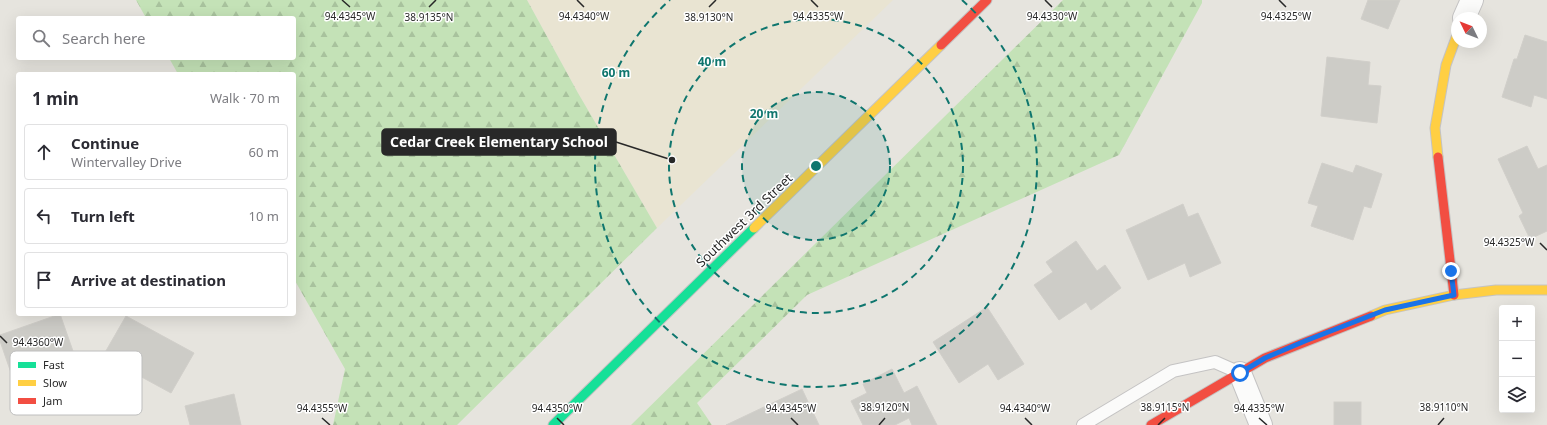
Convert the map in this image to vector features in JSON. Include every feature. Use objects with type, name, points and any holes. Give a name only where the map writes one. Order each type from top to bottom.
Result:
[{"type":"street","name":"Southwest 3rd Street","points":[[553,425],[987,0]]},
{"type":"street","points":[[1467,12],[1472,0]]},
{"type":"street","points":[[1452,48],[1446,65],[1435,128],[1441,192],[1454,295]]},
{"type":"street","points":[[1151,425],[1272,356],[1385,310],[1454,295],[1496,290],[1547,290]]},
{"type":"street","points":[[1240,373],[1261,425]]},
{"type":"lane","points":[[1083,425],[1173,371],[1216,362],[1240,373]]},
{"type":"shaded area","points":[[527,0],[893,0],[657,228],[578,93]]},
{"type":"green space","points":[[136,0],[527,0],[578,93],[657,228],[457,425],[333,425],[345,369],[296,283],[296,72],[177,72],[170,60],[296,60],[296,16],[145,16]]},
{"type":"green space","points":[[1063,0],[1202,0],[1202,3],[1119,155],[807,295],[697,403],[712,425],[631,425]]},
{"type":"building","points":[[1368,0],[1400,0],[1388,29],[1361,19]]},
{"type":"building","points":[[1525,35],[1547,42],[1547,99],[1534,95],[1531,107],[1502,97],[1514,59],[1517,59]]},
{"type":"building","points":[[1327,57],[1370,62],[1368,85],[1381,86],[1377,123],[1321,116]]},
{"type":"building","points":[[1527,146],[1538,169],[1547,165],[1547,231],[1530,239],[1519,216],[1523,213],[1498,159]]},
{"type":"building","points":[[1322,163],[1353,173],[1356,165],[1382,174],[1371,208],[1364,206],[1353,240],[1311,226],[1318,206],[1308,203]]},
{"type":"building","points":[[1183,204],[1188,217],[1198,213],[1221,263],[1190,277],[1185,263],[1148,280],[1126,230]]},
{"type":"building","points":[[1076,241],[1097,271],[1105,265],[1121,288],[1091,310],[1086,302],[1059,320],[1034,285],[1053,272],[1046,262]]},
{"type":"building","points":[[987,307],[1024,364],[998,380],[988,364],[959,383],[933,342]]},
{"type":"building","points":[[54,316],[61,316],[73,351],[10,351],[10,370],[0,341],[0,335]]},
{"type":"building","points":[[126,316],[194,353],[171,393],[142,377],[142,351],[106,351]]},
{"type":"building","points":[[892,369],[904,393],[917,386],[937,425],[912,425],[909,418],[895,425],[863,425],[851,401],[867,393],[863,384]]},
{"type":"building","points":[[802,389],[819,425],[726,425]]},
{"type":"building","points":[[234,394],[241,425],[190,425],[185,406]]},
{"type":"building","points":[[1334,402],[1361,402],[1361,425],[1334,425]]},
{"type":"traffic: fast","points":[[553,425],[754,228]]},
{"type":"traffic: slow","points":[[754,228],[941,45]]},
{"type":"traffic: slow","points":[[1438,157],[1435,128],[1446,65],[1452,48]]},
{"type":"traffic: slow","points":[[1371,316],[1385,310],[1454,295],[1496,290],[1547,290]]},
{"type":"traffic: jam","points":[[941,45],[987,0]]},
{"type":"traffic: jam","points":[[1438,157],[1454,295]]},
{"type":"traffic: jam","points":[[1151,425],[1265,358],[1371,316]]},
{"type":"place","name":"Cedar Creek Elementary School","points":[[672,160]]},
{"type":"route","points":[[1240,373],[1265,358],[1385,310],[1454,295],[1451,271]]}]
